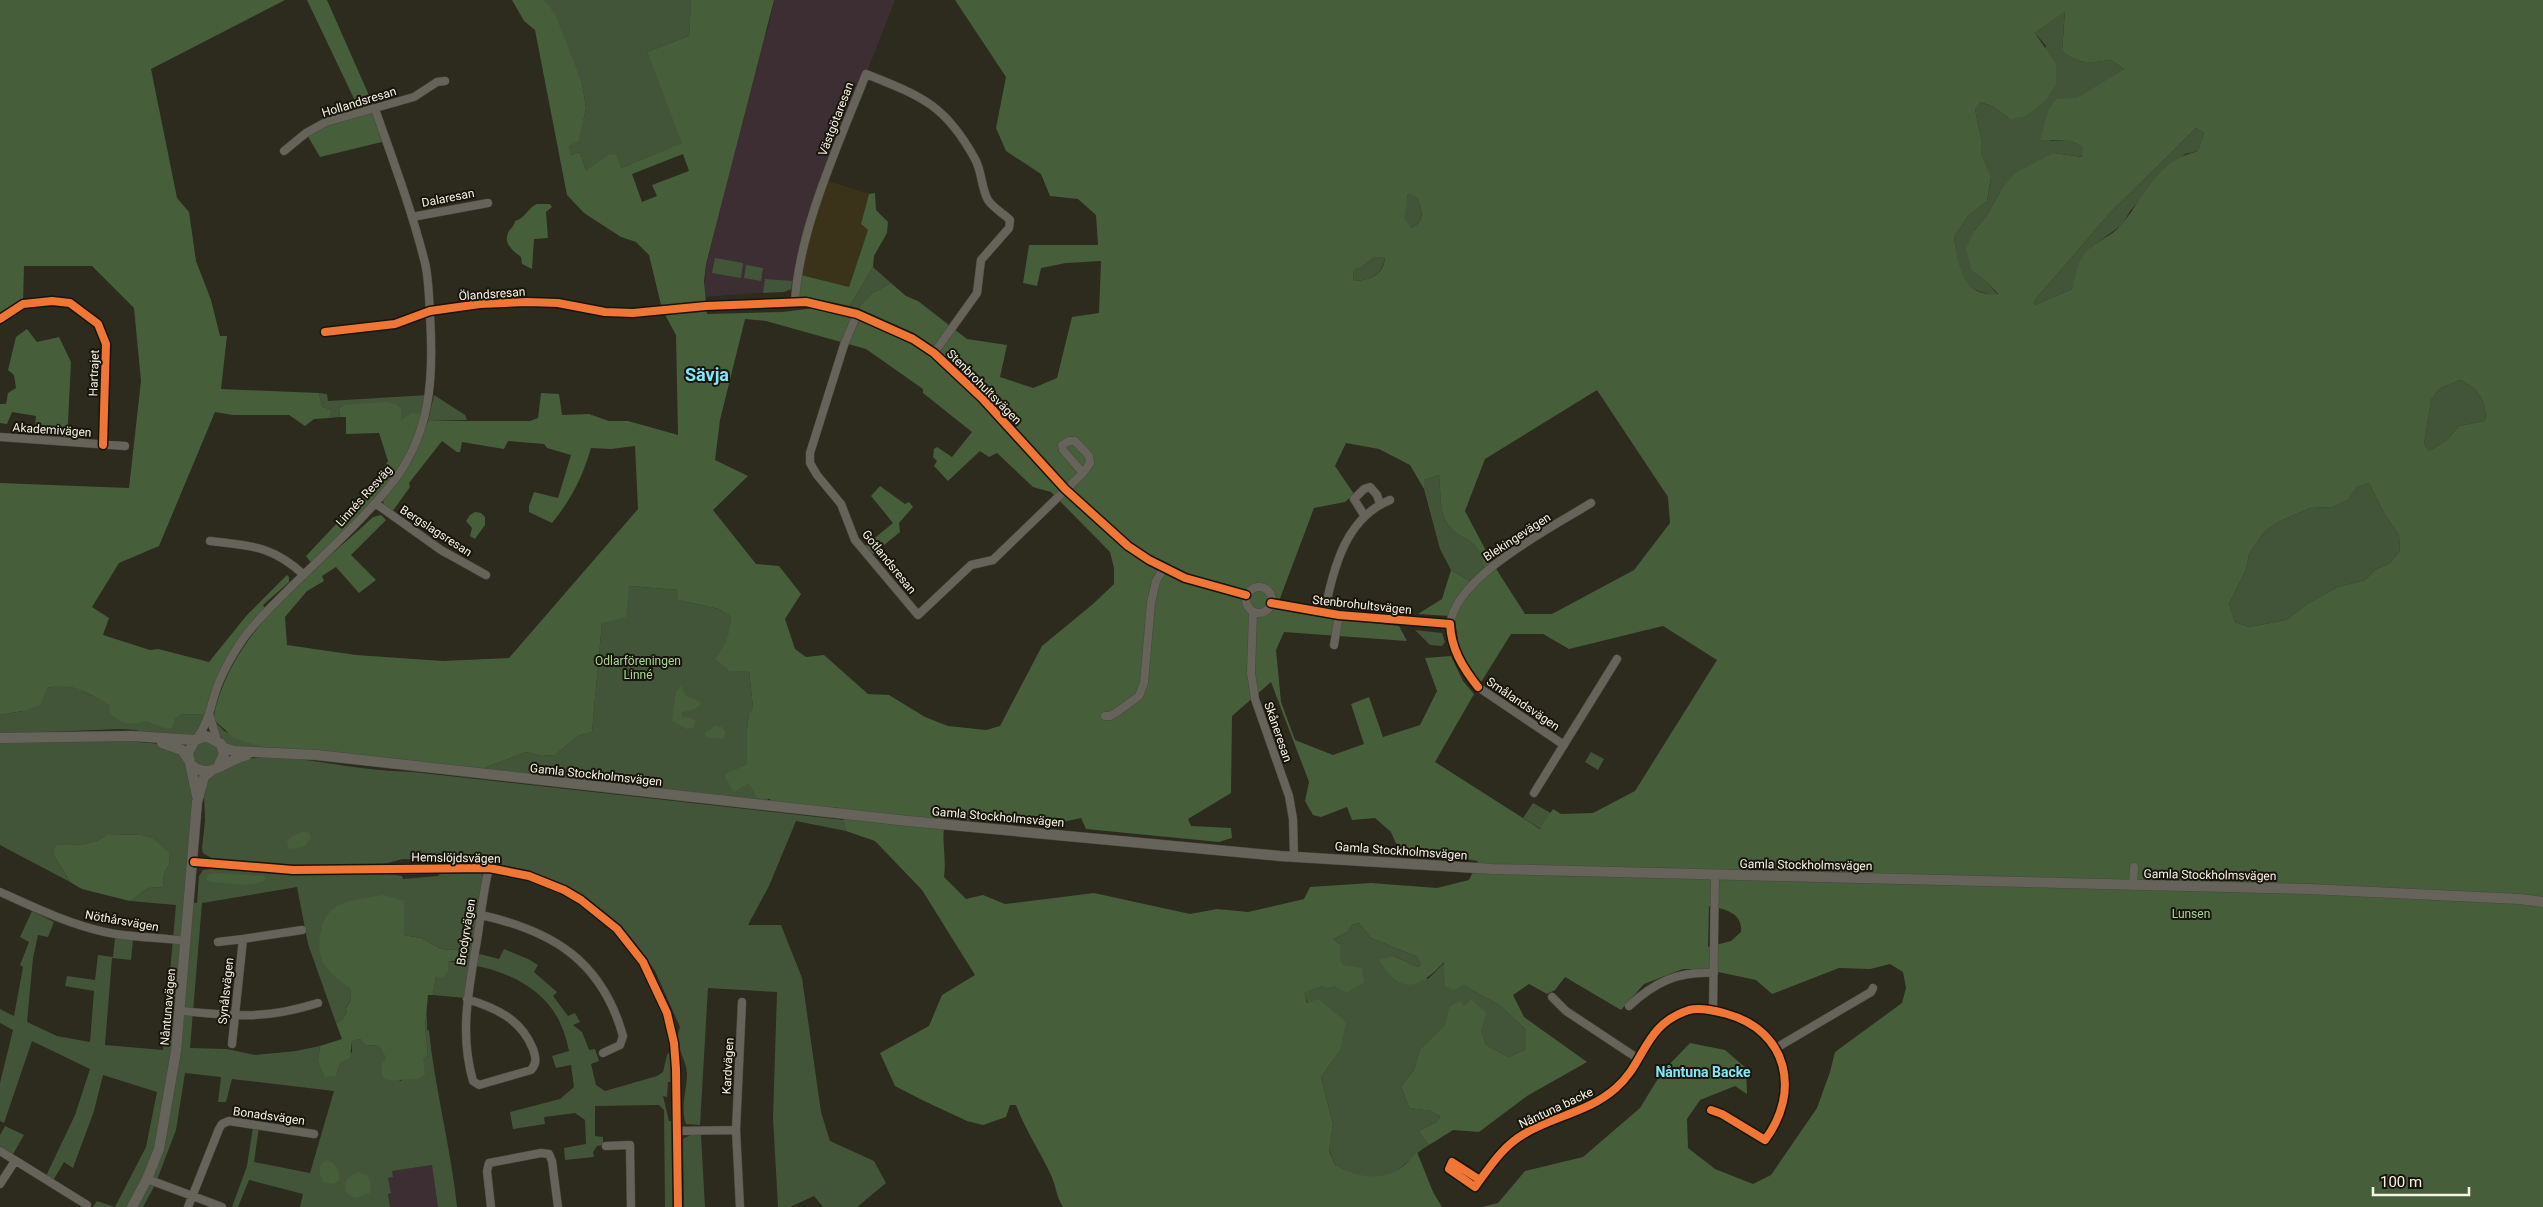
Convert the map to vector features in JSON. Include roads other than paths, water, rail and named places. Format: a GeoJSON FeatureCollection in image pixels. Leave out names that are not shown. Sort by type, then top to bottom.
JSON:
{"type":"FeatureCollection","features":[{"type":"Feature","properties":{"kind":"main road"},"geometry":{"type":"LineString","coordinates":[[0,738],[132,736],[196,739],[206,736],[220,744],[223,760],[214,770],[197,770],[182,750],[175,746],[132,736]]}},
{"type":"Feature","properties":{"kind":"main road"},"geometry":{"type":"LineString","coordinates":[[190,762],[189,748],[196,739]]}},
{"type":"Feature","properties":{"kind":"main road","name":"Gamla Stockholmsvägen"},"geometry":{"type":"LineString","coordinates":[[220,744],[234,751],[317,755],[908,821],[1294,857],[1493,869],[2318,890],[2520,899],[2543,902]]}},
{"type":"Feature","properties":{"kind":"main road","name":"Gamla Stockholmsvägen"},"geometry":{"type":"LineString","coordinates":[[214,770],[239,757],[263,751]]}},
{"type":"Feature","properties":{"kind":"main road","name":"Nåntunavägen"},"geometry":{"type":"LineString","coordinates":[[190,762],[198,802]]}},
{"type":"Feature","properties":{"kind":"main road","name":"Nåntunavägen"},"geometry":{"type":"LineString","coordinates":[[132,1207],[147,1179],[162,1136],[180,1011],[198,802],[204,777],[214,770]]}},
{"type":"Feature","properties":{"kind":"main road","name":"Hemslöjdsvägen"},"geometry":{"type":"LineString","coordinates":[[194,862],[293,870],[489,868],[529,876],[564,890],[581,900],[617,929],[643,962],[655,982],[671,1026],[676,1069],[678,1207]]}},
{"type":"Feature","properties":{"kind":"street","name":"Västgötaresan"},"geometry":{"type":"LineString","coordinates":[[796,303],[799,264],[825,180],[866,74],[919,95],[935,105],[948,118],[976,160],[988,200],[1010,220],[1009,228],[981,260],[978,293],[934,353]]}},
{"type":"Feature","properties":{"kind":"street","name":"Hollandsresan"},"geometry":{"type":"LineString","coordinates":[[284,151],[306,133],[326,122],[350,113],[375,109],[414,97],[438,82],[445,82]]}},
{"type":"Feature","properties":{"kind":"street","name":"Linnés Resväg"},"geometry":{"type":"LineString","coordinates":[[196,739],[210,714],[219,682],[243,639],[375,503],[403,469],[420,434],[427,410],[432,384],[430,312],[426,266],[412,217],[375,109]]}},
{"type":"Feature","properties":{"kind":"street","name":"Dalaresan"},"geometry":{"type":"LineString","coordinates":[[412,217],[488,202]]}},
{"type":"Feature","properties":{"kind":"street","name":"Hartrajet"},"geometry":{"type":"LineString","coordinates":[[0,319],[23,304],[52,301],[70,303],[98,324],[106,344],[103,445]]}},
{"type":"Feature","properties":{"kind":"street","name":"Stenbrohultsvägen"},"geometry":{"type":"LineString","coordinates":[[662,309],[806,302],[857,314],[913,339],[934,353],[982,398],[1065,489],[1128,546],[1164,568],[1185,578],[1246,595]]}},
{"type":"Feature","properties":{"kind":"street","name":"Ölandsresan"},"geometry":{"type":"LineString","coordinates":[[325,332],[395,324],[430,312],[480,304],[558,303],[614,312],[633,313],[662,309]]}},
{"type":"Feature","properties":{"kind":"street","name":"Gotlandsresan"},"geometry":{"type":"LineString","coordinates":[[857,314],[844,345],[810,453],[810,462],[817,475],[841,504],[855,540],[918,615],[971,565],[993,560],[1065,489]]}},
{"type":"Feature","properties":{"kind":"street","name":"Akademivägen"},"geometry":{"type":"LineString","coordinates":[[0,437],[126,446]]}},
{"type":"Feature","properties":{"kind":"street"},"geometry":{"type":"LineString","coordinates":[[1065,489],[1083,473]]}},
{"type":"Feature","properties":{"kind":"street"},"geometry":{"type":"LineString","coordinates":[[1364,515],[1354,499],[1364,489],[1370,487],[1377,494],[1380,504]]}},
{"type":"Feature","properties":{"kind":"street","name":"Stenbrohultsvägen"},"geometry":{"type":"LineString","coordinates":[[1324,613],[1333,575],[1348,538],[1364,515],[1380,504],[1390,500]]}},
{"type":"Feature","properties":{"kind":"street","name":"Bergslagsresan"},"geometry":{"type":"LineString","coordinates":[[375,503],[441,550],[486,575]]}},
{"type":"Feature","properties":{"kind":"street","name":"Blekingevägen"},"geometry":{"type":"LineString","coordinates":[[1450,624],[1454,612],[1473,583],[1493,564],[1591,503]]}},
{"type":"Feature","properties":{"kind":"street"},"geometry":{"type":"LineString","coordinates":[[210,541],[256,546],[272,551],[304,574]]}},
{"type":"Feature","properties":{"kind":"street"},"geometry":{"type":"LineString","coordinates":[[1105,716],[1110,716],[1132,704],[1139,696],[1144,683],[1151,602],[1156,580],[1164,568]]}},
{"type":"Feature","properties":{"kind":"street"},"geometry":{"type":"LineString","coordinates":[[1262,586],[1272,596],[1271,603],[1264,612],[1253,612],[1246,604],[1246,595],[1253,587],[1262,586]]}},
{"type":"Feature","properties":{"kind":"street","name":"Stenbrohultsvägen"},"geometry":{"type":"LineString","coordinates":[[1271,603],[1339,615],[1450,624]]}},
{"type":"Feature","properties":{"kind":"street","name":"Skåneresan"},"geometry":{"type":"LineString","coordinates":[[1253,612],[1251,673],[1255,699],[1289,796],[1293,819],[1294,857]]}},
{"type":"Feature","properties":{"kind":"street","name":"Stenbrohultsvägen"},"geometry":{"type":"LineString","coordinates":[[1334,645],[1339,615]]}},
{"type":"Feature","properties":{"kind":"street","name":"Smålandsvägen"},"geometry":{"type":"LineString","coordinates":[[1450,624],[1454,647],[1468,676],[1478,687],[1564,745]]}},
{"type":"Feature","properties":{"kind":"street","name":"Smålandsvägen"},"geometry":{"type":"LineString","coordinates":[[1534,793],[1617,659]]}},
{"type":"Feature","properties":{"kind":"street"},"geometry":{"type":"LineString","coordinates":[[210,714],[220,744]]}},
{"type":"Feature","properties":{"kind":"street"},"geometry":{"type":"LineString","coordinates":[[2133,886],[2134,867]]}},
{"type":"Feature","properties":{"kind":"street","name":"Brodyrvägen"},"geometry":{"type":"LineString","coordinates":[[467,999],[507,1015],[524,1031],[536,1057],[535,1064],[530,1070],[483,1085],[473,1081],[466,1052],[465,1015],[467,999],[489,868]]}},
{"type":"Feature","properties":{"kind":"street"},"geometry":{"type":"LineString","coordinates":[[1713,1010],[1715,875]]}},
{"type":"Feature","properties":{"kind":"street","name":"Nöthårsvägen"},"geometry":{"type":"LineString","coordinates":[[0,892],[75,924],[123,935],[186,941]]}},
{"type":"Feature","properties":{"kind":"street"},"geometry":{"type":"LineString","coordinates":[[481,915],[520,924],[539,931],[570,951],[594,976],[611,1004],[624,1036],[620,1046],[603,1053]]}},
{"type":"Feature","properties":{"kind":"street","name":"Synålsvägen"},"geometry":{"type":"LineString","coordinates":[[218,942],[243,940],[302,930]]}},
{"type":"Feature","properties":{"kind":"street","name":"Synålsvägen"},"geometry":{"type":"LineString","coordinates":[[232,1044],[243,940]]}},
{"type":"Feature","properties":{"kind":"street"},"geometry":{"type":"LineString","coordinates":[[1629,1006],[1646,990],[1670,978],[1692,972],[1714,973]]}},
{"type":"Feature","properties":{"kind":"street"},"geometry":{"type":"LineString","coordinates":[[1776,1048],[1871,992],[1873,988]]}},
{"type":"Feature","properties":{"kind":"street"},"geometry":{"type":"LineString","coordinates":[[1552,997],[1561,1007],[1636,1058]]}},
{"type":"Feature","properties":{"kind":"street","name":"Kardvägen"},"geometry":{"type":"LineString","coordinates":[[740,1207],[736,1130],[742,1002]]}},
{"type":"Feature","properties":{"kind":"street"},"geometry":{"type":"LineString","coordinates":[[180,1011],[235,1016],[278,1014],[318,1003]]}},
{"type":"Feature","properties":{"kind":"street","name":"Nåntuna backe"},"geometry":{"type":"LineString","coordinates":[[1480,1180],[1498,1155],[1519,1137],[1550,1122],[1583,1110],[1606,1096],[1624,1079],[1636,1058],[1665,1021],[1691,1010],[1713,1010],[1752,1024],[1776,1048],[1785,1074],[1786,1092],[1778,1123],[1765,1140],[1722,1114],[1711,1110]]}},
{"type":"Feature","properties":{"kind":"street","name":"Bonadsvägen"},"geometry":{"type":"LineString","coordinates":[[188,1207],[220,1126],[223,1123],[229,1121],[314,1134]]}},
{"type":"Feature","properties":{"kind":"street"},"geometry":{"type":"LineString","coordinates":[[677,1131],[736,1130]]}},
{"type":"Feature","properties":{"kind":"street"},"geometry":{"type":"LineString","coordinates":[[606,1146],[630,1145],[631,1207]]}},
{"type":"Feature","properties":{"kind":"street"},"geometry":{"type":"LineString","coordinates":[[0,1151],[87,1205]]}},
{"type":"Feature","properties":{"kind":"street"},"geometry":{"type":"LineString","coordinates":[[491,1207],[487,1171],[489,1162],[541,1153],[549,1154],[552,1161],[558,1207]]}},
{"type":"Feature","properties":{"kind":"street"},"geometry":{"type":"LineString","coordinates":[[0,1184],[15,1161]]}},
{"type":"Feature","properties":{"kind":"street"},"geometry":{"type":"LineString","coordinates":[[147,1179],[222,1207]]}},
{"type":"Feature","properties":{"kind":"district","name":"Sävja"},"geometry":{"type":"Point","coordinates":[707,374]}},
{"type":"Feature","properties":{"kind":"district","name":"Nåntuna Backe"},"geometry":{"type":"Point","coordinates":[1703,1072]}},
{"type":"Feature","properties":{"kind":"park label","name":"Odlarföreningen Linné"},"geometry":{"type":"Point","coordinates":[638,668]}},
{"type":"Feature","properties":{"kind":"park label","name":"Lunsen"},"geometry":{"type":"Point","coordinates":[2191,914]}}]}
